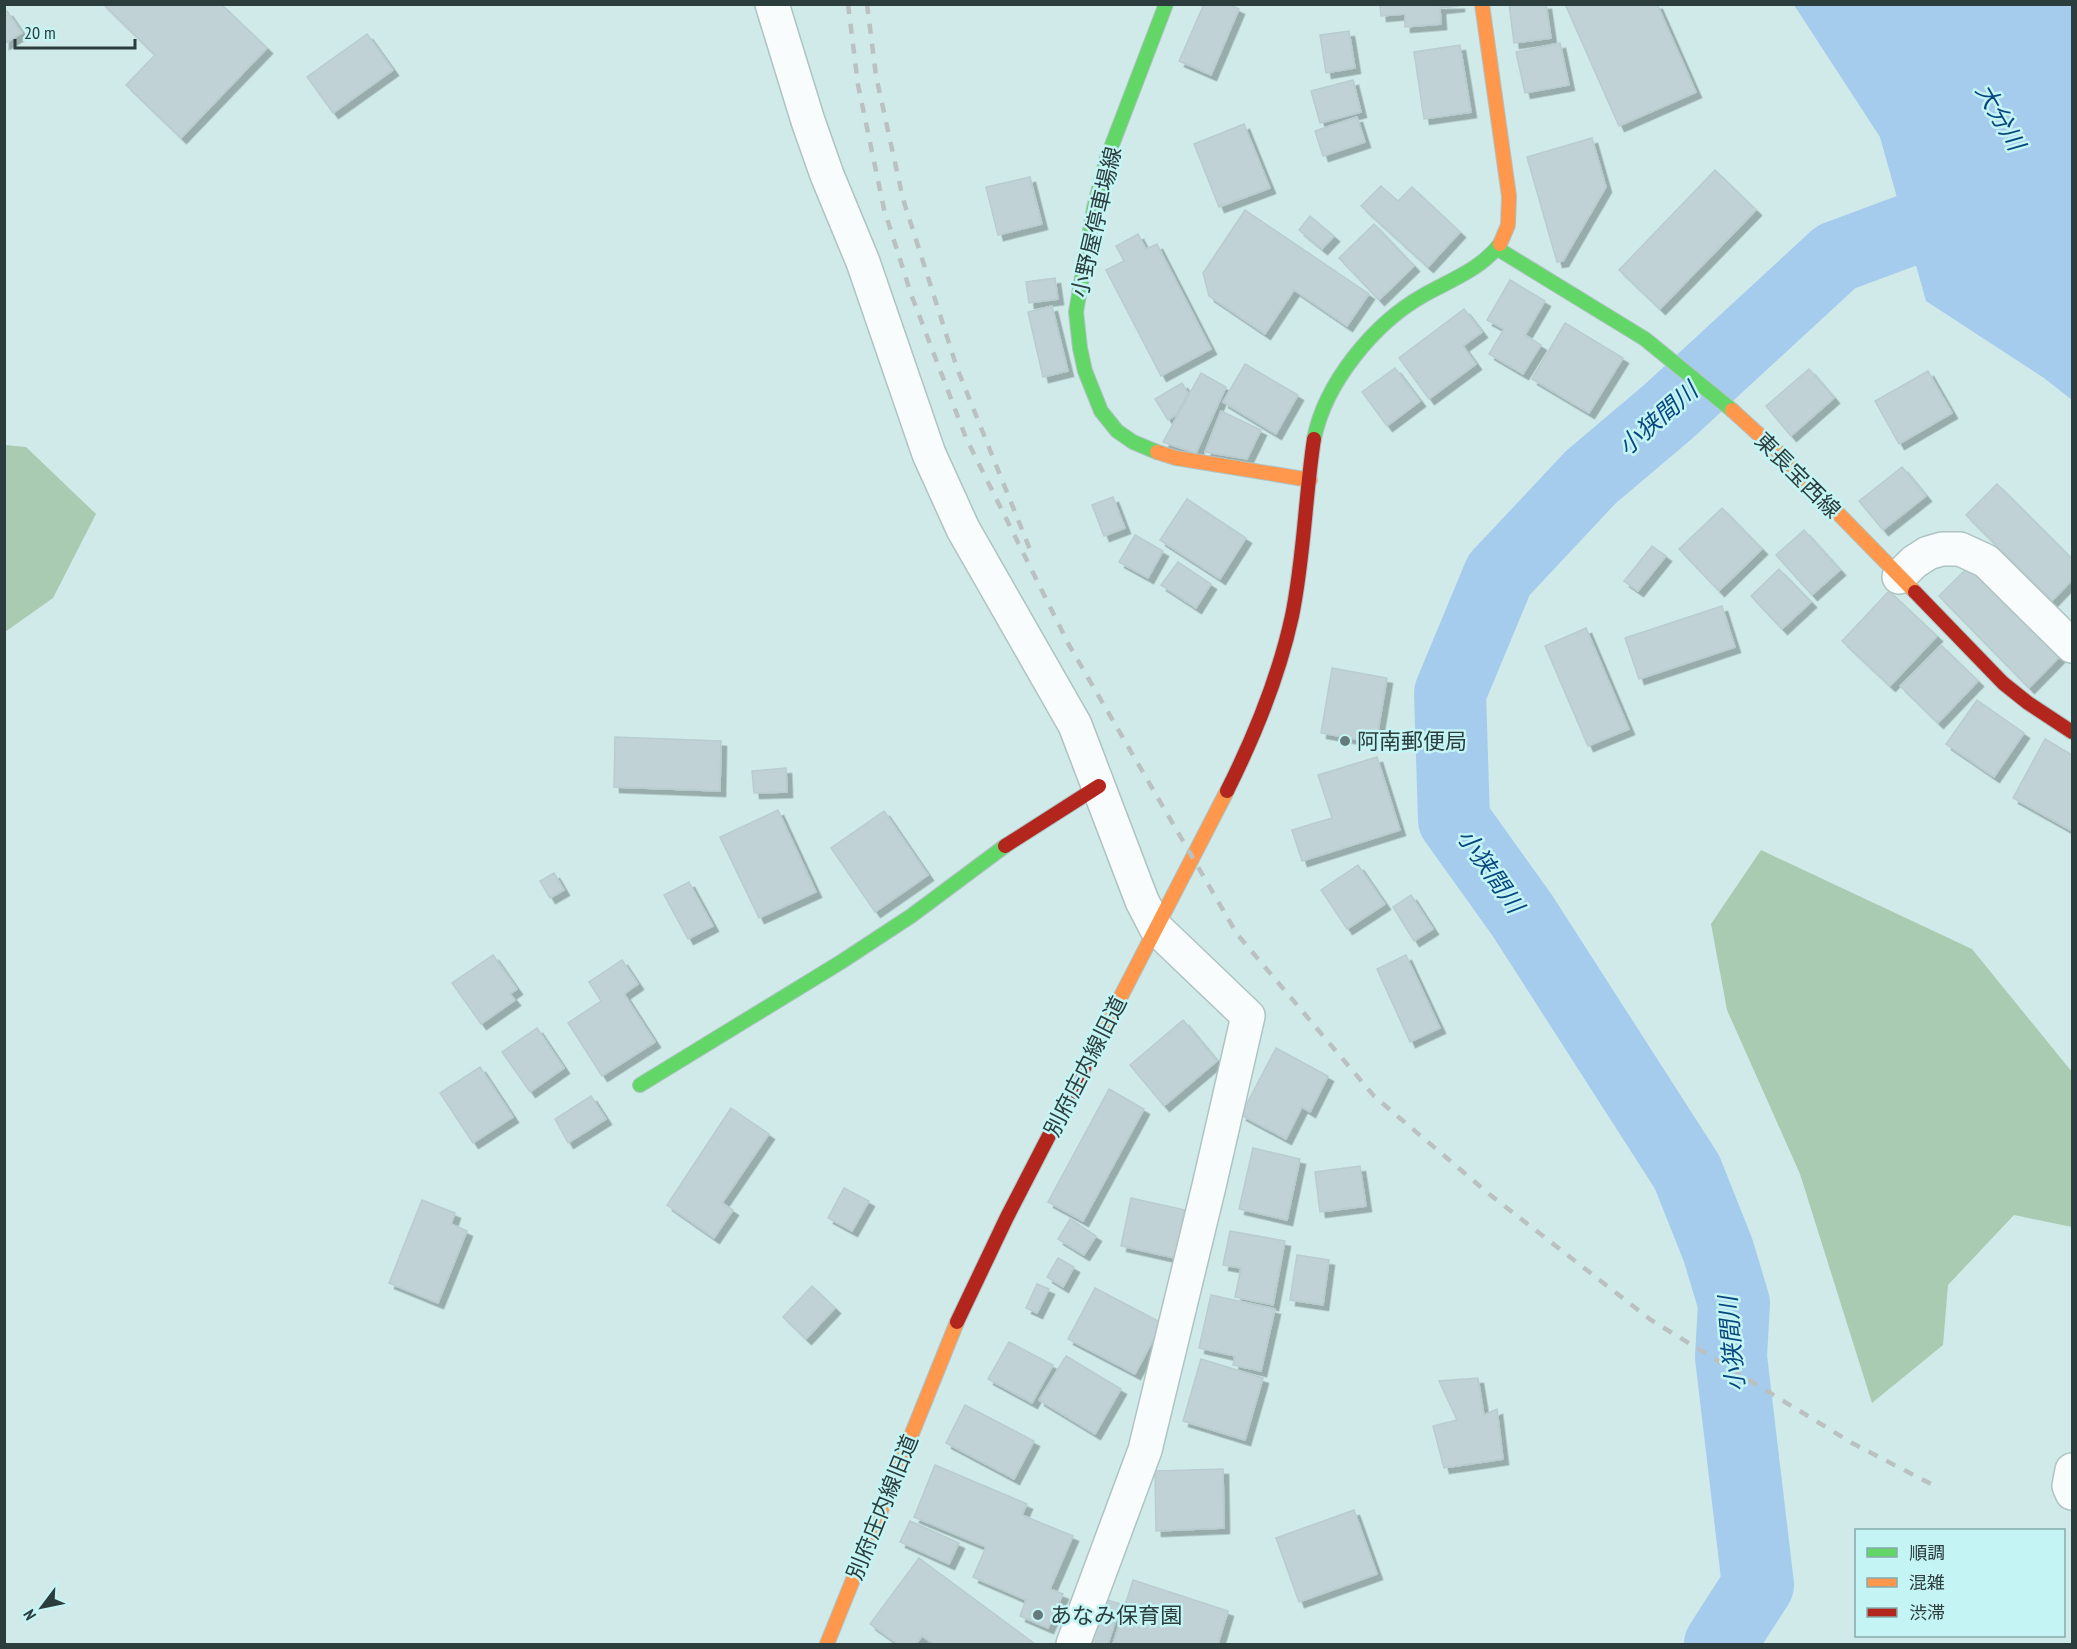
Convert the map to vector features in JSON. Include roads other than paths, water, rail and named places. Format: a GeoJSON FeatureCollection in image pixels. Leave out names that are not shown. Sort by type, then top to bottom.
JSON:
{"type":"FeatureCollection","features":[{"type":"Feature","properties":{"kind":"main road","name":"小野屋停車場線"},"geometry":{"type":"LineString","coordinates":[[1166,4],[1107,158],[1094,208],[1076,312],[1084,371],[1101,411],[1117,431],[1133,442],[1176,458],[1310,480]]}},
{"type":"Feature","properties":{"kind":"main road"},"geometry":{"type":"LineString","coordinates":[[1310,480],[1316,429],[1322,413],[1341,377],[1374,335],[1413,302],[1482,262],[1498,249],[1506,234],[1508,199],[1482,4]]}},
{"type":"Feature","properties":{"kind":"main road","name":"東長宝西線"},"geometry":{"type":"LineString","coordinates":[[1498,249],[1646,339],[1747,423],[2003,683],[2028,703],[2073,732]]}},
{"type":"Feature","properties":{"kind":"main road","name":"別府庄内線旧道"},"geometry":{"type":"LineString","coordinates":[[827,1644],[951,1335],[1007,1217],[1242,761],[1278,668],[1291,623],[1310,480]]}},
{"type":"Feature","properties":{"kind":"main road"},"geometry":{"type":"LineString","coordinates":[[640,1085],[841,962],[911,916],[1013,840],[1100,786]]}},
{"type":"Feature","properties":{"kind":"street"},"geometry":{"type":"LineString","coordinates":[[772,4],[816,143],[866,272],[929,454],[963,529],[1075,725],[1142,901],[1156,928],[1248,1016],[1144,1450],[1072,1644]]}},
{"type":"Feature","properties":{"kind":"street"},"geometry":{"type":"LineString","coordinates":[[1899,577],[1914,562],[1928,553],[1942,549],[1960,549],[1986,561],[2073,646]]}},
{"type":"Feature","properties":{"kind":"street"},"geometry":{"type":"LineString","coordinates":[[2073,1470],[2069,1486],[2073,1493]]}},
{"type":"Feature","properties":{"kind":"water","name":"大分川"},"geometry":{"type":"Polygon","coordinates":[[[1794,5],[2072,5],[2072,400],[2044,378],[1926,301],[1880,137],[1794,5]]]}},
{"type":"Feature","properties":{"kind":"waterway","name":"小狭間川"},"geometry":{"type":"LineString","coordinates":[[1720,1644],[1758,1585],[1731,1357],[1734,1303],[1718,1250],[1687,1172],[1522,915],[1454,820],[1450,693],[1499,575],[1591,477],[1669,411],[1836,257],[1984,202],[1999,191]]}},
{"type":"Feature","properties":{"kind":"railway"},"geometry":{"type":"LineString","coordinates":[[848,4],[858,85],[884,209],[911,294],[966,438],[1069,645],[1237,934],[1374,1096],[1489,1194],[1651,1320],[1852,1443],[1933,1485]]}},
{"type":"Feature","properties":{"kind":"railway"},"geometry":{"type":"LineString","coordinates":[[867,4],[876,76],[903,199],[957,368],[1033,557]]}},
{"type":"Feature","properties":{"kind":"place","name":"阿南郵便局"},"geometry":{"type":"Point","coordinates":[1345,741]}},
{"type":"Feature","properties":{"kind":"place","name":"あなみ保育園"},"geometry":{"type":"Point","coordinates":[1038,1615]}}]}
